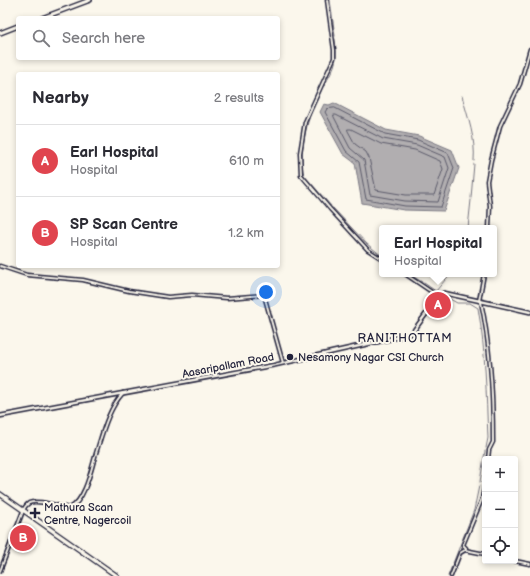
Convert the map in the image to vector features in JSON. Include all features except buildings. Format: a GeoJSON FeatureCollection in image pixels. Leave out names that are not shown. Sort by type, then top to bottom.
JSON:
{"type":"FeatureCollection","features":[{"type":"Feature","properties":{"kind":"highway"},"geometry":{"type":"LineString","coordinates":[[0,494],[117,576]]}},
{"type":"Feature","properties":{"kind":"main road"},"geometry":{"type":"LineString","coordinates":[[47,16],[90,0]]}},
{"type":"Feature","properties":{"kind":"main road"},"geometry":{"type":"LineString","coordinates":[[0,33],[16,27]]}},
{"type":"Feature","properties":{"kind":"main road"},"geometry":{"type":"LineString","coordinates":[[442,295],[530,312]]}},
{"type":"Feature","properties":{"kind":"main road","name":"Aasaripallam Road"},"geometry":{"type":"LineString","coordinates":[[0,416],[283,363],[408,335],[412,333],[442,295]]}},
{"type":"Feature","properties":{"kind":"street"},"geometry":{"type":"LineString","coordinates":[[327,0],[334,58],[305,122],[300,153],[300,172],[308,185],[368,250],[379,257]]}},
{"type":"Feature","properties":{"kind":"street"},"geometry":{"type":"LineString","coordinates":[[489,225],[490,206],[487,181],[491,160],[500,126],[520,84],[530,50]]}},
{"type":"Feature","properties":{"kind":"street"},"geometry":{"type":"LineString","coordinates":[[0,266],[27,275],[83,280],[130,291],[168,297],[192,295],[227,298],[264,295],[283,363]]}},
{"type":"Feature","properties":{"kind":"street"},"geometry":{"type":"LineString","coordinates":[[409,277],[442,295]]}},
{"type":"Feature","properties":{"kind":"street"},"geometry":{"type":"LineString","coordinates":[[484,277],[480,302],[486,327],[490,370],[493,382],[493,442],[489,450],[488,456]]}},
{"type":"Feature","properties":{"kind":"street"},"geometry":{"type":"LineString","coordinates":[[0,571],[23,510],[27,504],[30,502],[44,503],[70,508],[77,503],[87,482],[108,419],[115,404],[123,393]]}},
{"type":"Feature","properties":{"kind":"street"},"geometry":{"type":"LineString","coordinates":[[465,550],[466,548],[463,545],[482,499],[483,492]]}},
{"type":"Feature","properties":{"kind":"street"},"geometry":{"type":"LineString","coordinates":[[451,576],[460,553],[465,550],[482,553]]}},
{"type":"Feature","properties":{"kind":"street"},"geometry":{"type":"LineString","coordinates":[[518,562],[530,564]]}},
{"type":"Feature","properties":{"kind":"water"},"geometry":{"type":"Polygon","coordinates":[[[334,103],[386,130],[419,136],[452,150],[459,168],[444,211],[404,210],[362,203],[355,163],[343,154],[320,112],[324,104],[329,105],[334,103]]]}},
{"type":"Feature","properties":{"kind":"waterway"},"geometry":{"type":"LineString","coordinates":[[330,0],[335,36]]}},
{"type":"Feature","properties":{"kind":"waterway"},"geometry":{"type":"LineString","coordinates":[[324,86],[335,64],[335,39]]}},
{"type":"Feature","properties":{"kind":"waterway"},"geometry":{"type":"LineString","coordinates":[[317,99],[321,91]]}},
{"type":"Feature","properties":{"kind":"waterway"},"geometry":{"type":"LineString","coordinates":[[462,96],[473,137],[474,161]]}},
{"type":"Feature","properties":{"kind":"waterway"},"geometry":{"type":"LineString","coordinates":[[316,101],[309,117],[304,137],[302,167],[304,175],[331,206]]}},
{"type":"Feature","properties":{"kind":"waterway"},"geometry":{"type":"LineString","coordinates":[[471,198],[474,164]]}},
{"type":"Feature","properties":{"kind":"waterway"},"geometry":{"type":"LineString","coordinates":[[468,225],[471,200]]}},
{"type":"Feature","properties":{"kind":"waterway"},"geometry":{"type":"LineString","coordinates":[[333,208],[367,244],[379,254]]}},
{"type":"Feature","properties":{"kind":"waterway"},"geometry":{"type":"LineString","coordinates":[[414,277],[422,282]]}},
{"type":"Feature","properties":{"kind":"waterway"},"geometry":{"type":"LineString","coordinates":[[436,291],[448,277]]}},
{"type":"Feature","properties":{"kind":"waterway"},"geometry":{"type":"LineString","coordinates":[[424,283],[440,294]]}},
{"type":"Feature","properties":{"kind":"waterway"},"geometry":{"type":"LineString","coordinates":[[443,295],[457,303],[470,303],[478,308],[483,340],[485,373],[488,438],[486,448]]}},
{"type":"Feature","properties":{"kind":"waterway"},"geometry":{"type":"LineString","coordinates":[[480,482],[485,451]]}},
{"type":"Feature","properties":{"kind":"waterway"},"geometry":{"type":"LineString","coordinates":[[448,576],[474,510],[479,486]]}},
{"type":"Feature","properties":{"kind":"waterway"},"geometry":{"type":"LineString","coordinates":[[467,549],[474,551]]}},
{"type":"Feature","properties":{"kind":"waterway"},"geometry":{"type":"LineString","coordinates":[[518,561],[530,563]]}},
{"type":"Feature","properties":{"kind":"place","name":"Earl Hospital"},"geometry":{"type":"Point","coordinates":[438,305]}},
{"type":"Feature","properties":{"kind":"place","name":"Nesamony Nagar CSI Church"},"geometry":{"type":"Point","coordinates":[290,357]}},
{"type":"Feature","properties":{"kind":"place","name":"Mathura Scan Centre, Nagercoil"},"geometry":{"type":"Point","coordinates":[35,513]}},
{"type":"Feature","properties":{"kind":"place","name":"SP Scan Centre"},"geometry":{"type":"Point","coordinates":[23,538]}},
{"type":"Feature","properties":{"kind":"district","name":"RANITHOTTAM"},"geometry":{"type":"Point","coordinates":[405,338]}}]}
